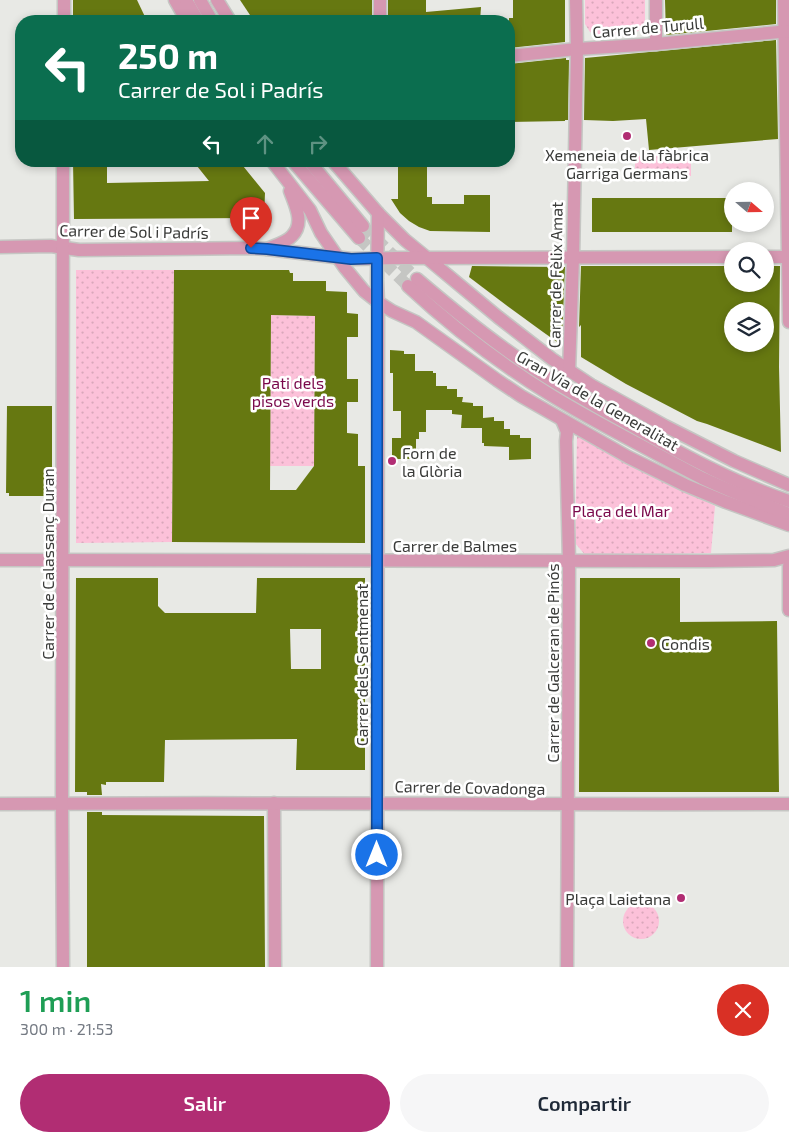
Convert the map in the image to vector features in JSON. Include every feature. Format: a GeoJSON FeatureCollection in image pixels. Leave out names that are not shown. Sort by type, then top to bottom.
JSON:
{"type":"FeatureCollection","features":[{"type":"Feature","properties":{"kind":"street"},"geometry":{"type":"LineString","coordinates":[[64,0],[64,15]]}},
{"type":"Feature","properties":{"kind":"street"},"geometry":{"type":"LineString","coordinates":[[176,0],[184,15]]}},
{"type":"Feature","properties":{"kind":"street"},"geometry":{"type":"LineString","coordinates":[[186,0],[195,15]]}},
{"type":"Feature","properties":{"kind":"street"},"geometry":{"type":"LineString","coordinates":[[200,0],[209,15]]}},
{"type":"Feature","properties":{"kind":"street"},"geometry":{"type":"LineString","coordinates":[[217,0],[226,15]]}},
{"type":"Feature","properties":{"kind":"street"},"geometry":{"type":"LineString","coordinates":[[380,0],[380,15]]}},
{"type":"Feature","properties":{"kind":"street","name":"Carrer de Fèlix Amat"},"geometry":{"type":"LineString","coordinates":[[569,371],[577,49],[576,0]]}},
{"type":"Feature","properties":{"kind":"street"},"geometry":{"type":"LineString","coordinates":[[656,0],[656,44]]}},
{"type":"Feature","properties":{"kind":"street"},"geometry":{"type":"LineString","coordinates":[[784,0],[786,32],[789,322]]}},
{"type":"Feature","properties":{"kind":"street","name":"Carrer de Turull"},"geometry":{"type":"LineString","coordinates":[[515,55],[786,32]]}},
{"type":"Feature","properties":{"kind":"street","name":"Carrer de Calassanç Duran"},"geometry":{"type":"LineString","coordinates":[[63,167],[63,967]]}},
{"type":"Feature","properties":{"kind":"street"},"geometry":{"type":"LineString","coordinates":[[276,167],[310,210],[321,233],[338,258],[364,291],[378,302],[416,322],[498,380],[562,420],[628,456],[685,485],[789,525]]}},
{"type":"Feature","properties":{"kind":"street"},"geometry":{"type":"LineString","coordinates":[[299,167],[361,232],[313,167]]}},
{"type":"Feature","properties":{"kind":"street"},"geometry":{"type":"LineString","coordinates":[[338,167],[378,213],[405,240],[498,318],[569,371],[591,385],[734,462],[789,485]]}},
{"type":"Feature","properties":{"kind":"street","name":"Carrer de Sol i Padrís"},"geometry":{"type":"LineString","coordinates":[[267,249],[292,236],[299,220],[282,175]]}},
{"type":"Feature","properties":{"kind":"street","name":"Carrer dels Sentmenat"},"geometry":{"type":"LineString","coordinates":[[377,967],[378,302],[372,258],[378,213]]}},
{"type":"Feature","properties":{"kind":"street","name":"Carrer de Sol i Padrís"},"geometry":{"type":"LineString","coordinates":[[0,247],[50,246],[79,250],[267,249],[351,259],[724,257]]}},
{"type":"Feature","properties":{"kind":"street"},"geometry":{"type":"LineString","coordinates":[[774,257],[789,257]]}},
{"type":"Feature","properties":{"kind":"street","name":"Gran Via de la Generalitat"},"geometry":{"type":"LineString","coordinates":[[789,501],[757,489],[690,458],[567,389],[492,340],[442,300],[412,283],[426,303],[486,351],[549,394],[702,478],[789,514]]}},
{"type":"Feature","properties":{"kind":"street","name":"Carrer de Galceran de Pinós"},"geometry":{"type":"LineString","coordinates":[[562,420],[567,432],[569,561],[567,967]]}},
{"type":"Feature","properties":{"kind":"street","name":"Carrer de Balmes"},"geometry":{"type":"LineString","coordinates":[[0,560],[774,560],[789,556]]}},
{"type":"Feature","properties":{"kind":"street"},"geometry":{"type":"LineString","coordinates":[[789,566],[789,610]]}},
{"type":"Feature","properties":{"kind":"street"},"geometry":{"type":"LineString","coordinates":[[274,803],[275,967]]}},
{"type":"Feature","properties":{"kind":"street","name":"Carrer de Covadonga"},"geometry":{"type":"LineString","coordinates":[[0,804],[789,804]]}},
{"type":"Feature","properties":{"kind":"green space"},"geometry":{"type":"Polygon","coordinates":[[[585,0],[645,0],[645,20],[642,27],[632,34],[599,36],[590,32],[585,24],[585,0]]]}},
{"type":"Feature","properties":{"kind":"green space"},"geometry":{"type":"Polygon","coordinates":[[[691,155],[691,176],[635,177],[635,156],[691,155]]]}},
{"type":"Feature","properties":{"kind":"green space"},"geometry":{"type":"Polygon","coordinates":[[[76,270],[174,270],[172,542],[76,543],[76,270]]]}},
{"type":"Feature","properties":{"kind":"green space","name":"Pati dels pisos verds"},"geometry":{"type":"Polygon","coordinates":[[[271,315],[315,316],[314,466],[270,466],[271,315]]]}},
{"type":"Feature","properties":{"kind":"green space","name":"Plaça del Mar"},"geometry":{"type":"Polygon","coordinates":[[[577,436],[715,506],[711,553],[586,556],[575,543],[577,436]]]}},
{"type":"Feature","properties":{"kind":"green space"},"geometry":{"type":"Polygon","coordinates":[[[641,903],[648,904],[654,908],[658,914],[658,928],[654,934],[648,938],[641,939],[634,938],[628,934],[624,928],[623,921],[624,914],[628,908],[634,904],[641,903]]]}},
{"type":"Feature","properties":{"kind":"building"},"geometry":{"type":"Polygon","coordinates":[[[73,0],[137,0],[144,15],[73,15],[73,0]]]}},
{"type":"Feature","properties":{"kind":"building"},"geometry":{"type":"Polygon","coordinates":[[[240,0],[372,0],[372,15],[250,15],[240,0]]]}},
{"type":"Feature","properties":{"kind":"building"},"geometry":{"type":"Polygon","coordinates":[[[388,0],[426,0],[426,15],[388,15],[388,0]]]}},
{"type":"Feature","properties":{"kind":"building"},"geometry":{"type":"Polygon","coordinates":[[[513,0],[565,0],[565,42],[515,47],[515,15],[513,15],[513,0]]]}},
{"type":"Feature","properties":{"kind":"building"},"geometry":{"type":"Polygon","coordinates":[[[665,0],[776,0],[776,24],[666,35],[665,0]]]}},
{"type":"Feature","properties":{"kind":"building"},"geometry":{"type":"Polygon","coordinates":[[[481,7],[480,15],[426,15],[426,12],[481,7]]]}},
{"type":"Feature","properties":{"kind":"building"},"geometry":{"type":"Polygon","coordinates":[[[776,40],[778,139],[649,150],[646,119],[584,120],[585,58],[776,40]]]}},
{"type":"Feature","properties":{"kind":"building"},"geometry":{"type":"Polygon","coordinates":[[[566,58],[566,60],[569,60],[568,120],[515,122],[515,63],[566,58]]]}},
{"type":"Feature","properties":{"kind":"building"},"geometry":{"type":"Polygon","coordinates":[[[73,167],[107,167],[107,183],[209,181],[198,167],[244,167],[265,193],[264,218],[74,219],[73,167]]]}},
{"type":"Feature","properties":{"kind":"building"},"geometry":{"type":"Polygon","coordinates":[[[398,167],[427,167],[427,197],[432,197],[432,204],[464,204],[464,195],[490,195],[490,232],[430,231],[409,221],[400,213],[391,199],[398,199],[398,167]]]}},
{"type":"Feature","properties":{"kind":"building"},"geometry":{"type":"Polygon","coordinates":[[[592,198],[724,198],[724,232],[592,232],[592,198]]]}},
{"type":"Feature","properties":{"kind":"building"},"geometry":{"type":"Polygon","coordinates":[[[472,266],[565,267],[562,342],[560,344],[469,277],[472,266]]]}},
{"type":"Feature","properties":{"kind":"building"},"geometry":{"type":"Polygon","coordinates":[[[581,266],[724,266],[724,292],[774,292],[774,266],[780,266],[779,367],[781,452],[697,421],[626,384],[581,357],[581,325],[579,327],[581,266]]]}},
{"type":"Feature","properties":{"kind":"building"},"geometry":{"type":"Polygon","coordinates":[[[174,270],[289,270],[290,273],[293,273],[293,281],[326,281],[326,291],[347,292],[347,313],[358,314],[358,337],[347,337],[347,379],[358,379],[358,402],[347,402],[347,433],[358,434],[358,466],[365,466],[365,543],[172,542],[174,270]],[[271,315],[270,490],[296,490],[314,466],[315,316],[271,315]]]}},
{"type":"Feature","properties":{"kind":"building"},"geometry":{"type":"Polygon","coordinates":[[[390,350],[404,351],[404,354],[415,354],[415,371],[433,371],[433,373],[436,373],[436,386],[447,386],[447,389],[457,389],[457,397],[463,397],[462,402],[473,403],[473,406],[483,406],[483,418],[494,417],[494,421],[504,421],[504,429],[510,429],[510,435],[520,435],[520,438],[531,438],[531,459],[509,460],[509,447],[484,446],[484,443],[482,443],[482,428],[461,428],[462,415],[452,414],[452,410],[426,410],[426,432],[419,432],[419,439],[416,439],[416,459],[392,459],[392,438],[401,438],[401,411],[393,411],[393,373],[390,373],[390,350]]]}},
{"type":"Feature","properties":{"kind":"building"},"geometry":{"type":"Polygon","coordinates":[[[7,406],[52,406],[52,496],[9,496],[9,493],[6,493],[7,406]]]}},
{"type":"Feature","properties":{"kind":"building"},"geometry":{"type":"Polygon","coordinates":[[[76,578],[158,578],[158,606],[165,613],[256,613],[257,578],[365,578],[365,770],[296,770],[297,739],[165,740],[164,782],[106,782],[106,785],[101,784],[102,795],[87,795],[87,792],[75,792],[76,578]],[[290,629],[291,669],[321,669],[321,629],[290,629]]]}},
{"type":"Feature","properties":{"kind":"building"},"geometry":{"type":"Polygon","coordinates":[[[580,578],[680,578],[680,622],[777,621],[779,792],[579,792],[580,578]]]}},
{"type":"Feature","properties":{"kind":"building"},"geometry":{"type":"Polygon","coordinates":[[[87,812],[102,812],[102,815],[264,816],[265,967],[87,967],[87,812]]]}},
{"type":"Feature","properties":{"kind":"tunnel"},"geometry":{"type":"LineString","coordinates":[[363,226],[417,279]]}},
{"type":"Feature","properties":{"kind":"tunnel"},"geometry":{"type":"LineString","coordinates":[[359,238],[408,286]]}},
{"type":"Feature","properties":{"kind":"place","name":"Xemeneia de la fàbrica Garriga Germans"},"geometry":{"type":"Point","coordinates":[627,136]}},
{"type":"Feature","properties":{"kind":"place","name":"Forn de la Glòria"},"geometry":{"type":"Point","coordinates":[392,461]}},
{"type":"Feature","properties":{"kind":"place","name":"Condis"},"geometry":{"type":"Point","coordinates":[651,643]}},
{"type":"Feature","properties":{"kind":"place","name":"Plaça Laietana"},"geometry":{"type":"Point","coordinates":[681,898]}},
{"type":"Feature","properties":{"kind":"route"},"geometry":{"type":"LineString","coordinates":[[251,248],[314,254],[333,258],[377,258],[377,855]]}}]}
